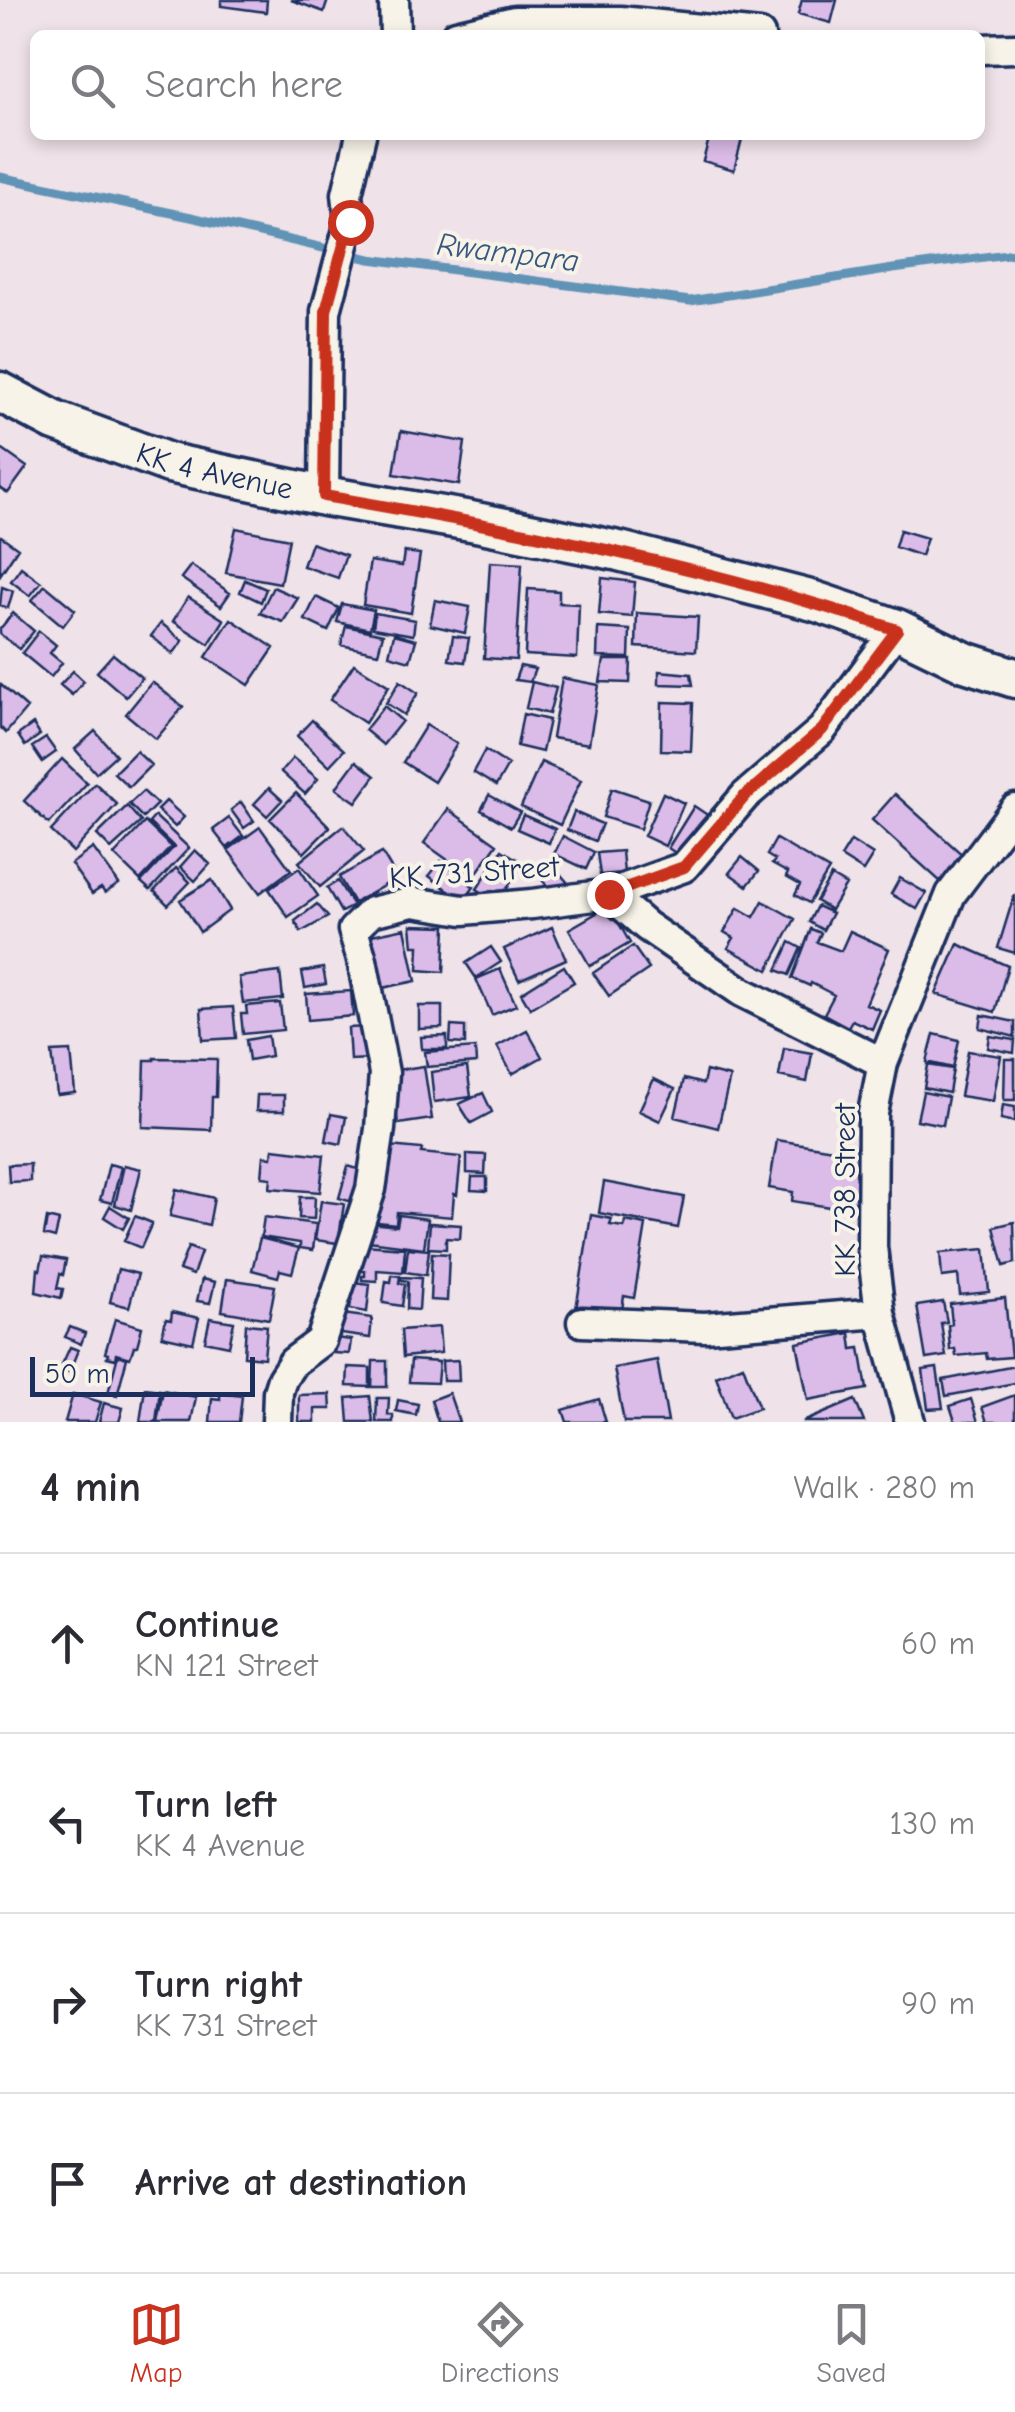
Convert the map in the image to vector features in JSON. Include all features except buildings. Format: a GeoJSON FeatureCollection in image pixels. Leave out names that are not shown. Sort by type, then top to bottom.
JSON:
{"type":"FeatureCollection","features":[{"type":"Feature","properties":{"kind":"main road","name":"KK 4 Avenue"},"geometry":{"type":"LineString","coordinates":[[0,392],[56,421],[169,463],[619,551],[814,601],[1015,678]]}},
{"type":"Feature","properties":{"kind":"street"},"geometry":{"type":"LineString","coordinates":[[394,0],[395,30]]}},
{"type":"Feature","properties":{"kind":"street"},"geometry":{"type":"LineString","coordinates":[[477,30],[514,21],[620,21],[710,30]]}},
{"type":"Feature","properties":{"kind":"street"},"geometry":{"type":"LineString","coordinates":[[985,49],[1015,48]]}},
{"type":"Feature","properties":{"kind":"street"},"geometry":{"type":"LineString","coordinates":[[324,496],[326,311],[350,222],[346,194],[360,140]]}},
{"type":"Feature","properties":{"kind":"street","name":"KK 731 Street"},"geometry":{"type":"LineString","coordinates":[[277,1422],[282,1378],[293,1362],[321,1341],[371,1189],[384,1073],[353,930],[371,912],[413,902],[464,910],[609,894],[684,867],[745,796],[822,730],[897,630]]}},
{"type":"Feature","properties":{"kind":"street","name":"KK 738 Street"},"geometry":{"type":"LineString","coordinates":[[910,1422],[880,1313],[872,1246],[873,1113],[882,1063],[951,894],[1015,809]]}},
{"type":"Feature","properties":{"kind":"street"},"geometry":{"type":"LineString","coordinates":[[609,894],[646,926],[742,992],[882,1063]]}},
{"type":"Feature","properties":{"kind":"street"},"geometry":{"type":"LineString","coordinates":[[582,1322],[705,1327],[880,1313]]}},
{"type":"Feature","properties":{"kind":"waterway","name":"Rwampara"},"geometry":{"type":"LineString","coordinates":[[0,177],[370,259],[690,301],[1015,253]]}},
{"type":"Feature","properties":{"kind":"route"},"geometry":{"type":"LineString","coordinates":[[350,222],[326,311],[324,496],[619,551],[814,601],[897,630],[822,730],[745,796],[684,867],[609,894]]}}]}
